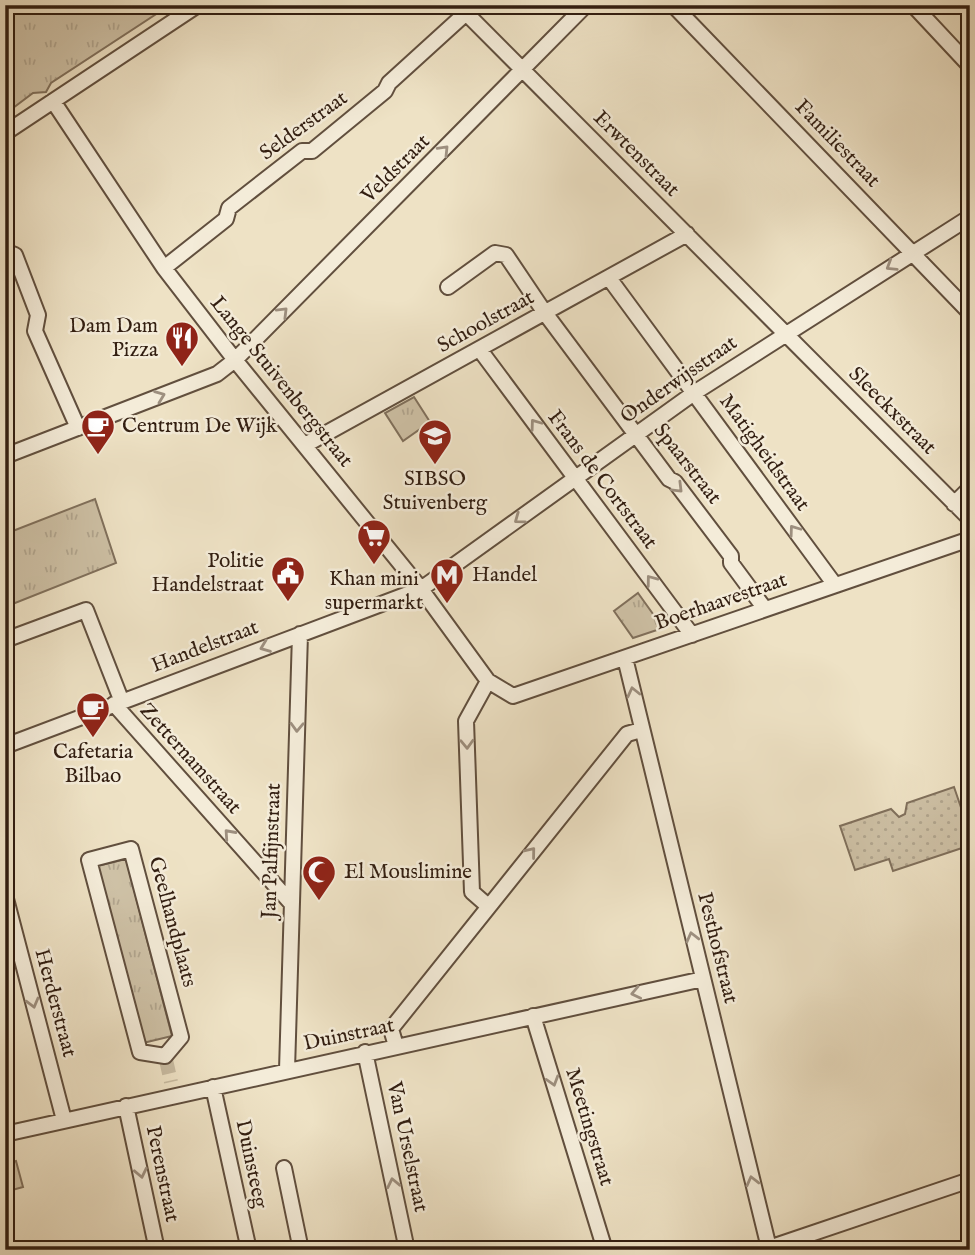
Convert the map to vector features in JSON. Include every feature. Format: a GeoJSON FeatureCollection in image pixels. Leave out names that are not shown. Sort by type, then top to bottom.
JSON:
{"type":"FeatureCollection","features":[{"type":"Feature","properties":{"kind":"street"},"geometry":{"type":"LineString","coordinates":[[5,133],[198,5]]}},
{"type":"Feature","properties":{"kind":"street","name":"Veldstraat"},"geometry":{"type":"LineString","coordinates":[[5,456],[217,374],[235,360],[586,5]]}},
{"type":"Feature","properties":{"kind":"street","name":"Familiestraat"},"geometry":{"type":"LineString","coordinates":[[673,5],[970,313]]}},
{"type":"Feature","properties":{"kind":"street"},"geometry":{"type":"LineString","coordinates":[[913,5],[970,66]]}},
{"type":"Feature","properties":{"kind":"street","name":"Erwtenstraat"},"geometry":{"type":"LineString","coordinates":[[462,9],[785,332]]}},
{"type":"Feature","properties":{"kind":"street","name":"Selderstraat"},"geometry":{"type":"LineString","coordinates":[[164,268],[226,219],[229,208],[302,150],[312,150],[385,91],[389,83],[462,9]]}},
{"type":"Feature","properties":{"kind":"street","name":"Lange Stuivenbergstraat"},"geometry":{"type":"LineString","coordinates":[[53,101],[164,268],[421,589],[488,681]]}},
{"type":"Feature","properties":{"kind":"street","name":"Onderwijsstraat"},"geometry":{"type":"LineString","coordinates":[[421,589],[694,393],[785,332],[970,217]]}},
{"type":"Feature","properties":{"kind":"street","name":"Schoolstraat"},"geometry":{"type":"LineString","coordinates":[[305,445],[687,234]]}},
{"type":"Feature","properties":{"kind":"street"},"geometry":{"type":"LineString","coordinates":[[5,251],[15,255],[38,315],[35,331],[78,428]]}},
{"type":"Feature","properties":{"kind":"street","name":"Spaarstraat"},"geometry":{"type":"LineString","coordinates":[[449,287],[495,253],[506,255],[545,313],[636,435],[731,556],[731,562],[765,609]]}},
{"type":"Feature","properties":{"kind":"street","name":"Matigheidstraat"},"geometry":{"type":"LineString","coordinates":[[609,278],[835,585]]}},
{"type":"Feature","properties":{"kind":"street","name":"Sleeckxstraat"},"geometry":{"type":"LineString","coordinates":[[785,332],[970,519]]}},
{"type":"Feature","properties":{"kind":"street","name":"Frans de Cortstraat"},"geometry":{"type":"LineString","coordinates":[[480,350],[692,635]]}},
{"type":"Feature","properties":{"kind":"street"},"geometry":{"type":"LineString","coordinates":[[954,504],[970,488]]}},
{"type":"Feature","properties":{"kind":"street","name":"Boerhaavestraat"},"geometry":{"type":"LineString","coordinates":[[488,681],[513,696],[970,539]]}},
{"type":"Feature","properties":{"kind":"street","name":"Handelstraat"},"geometry":{"type":"LineString","coordinates":[[5,746],[421,589]]}},
{"type":"Feature","properties":{"kind":"street"},"geometry":{"type":"LineString","coordinates":[[5,640],[86,610],[118,703]]}},
{"type":"Feature","properties":{"kind":"street","name":"Jan Palfijnstraat"},"geometry":{"type":"LineString","coordinates":[[287,1070],[300,634]]}},
{"type":"Feature","properties":{"kind":"street","name":"Pesthofstraat"},"geometry":{"type":"LineString","coordinates":[[625,658],[766,1249]]}},
{"type":"Feature","properties":{"kind":"street"},"geometry":{"type":"LineString","coordinates":[[488,681],[466,721],[472,892],[488,906]]}},
{"type":"Feature","properties":{"kind":"street","name":"Zetternamstraat"},"geometry":{"type":"LineString","coordinates":[[118,703],[291,904]]}},
{"type":"Feature","properties":{"kind":"street"},"geometry":{"type":"LineString","coordinates":[[396,1046],[391,1029],[626,734],[641,730]]}},
{"type":"Feature","properties":{"kind":"street","name":"Geelhandplaats"},"geometry":{"type":"LineString","coordinates":[[131,849],[181,1037],[165,1058],[140,1052],[89,860],[131,849]]}},
{"type":"Feature","properties":{"kind":"street","name":"Herderstraat"},"geometry":{"type":"LineString","coordinates":[[5,895],[64,1121]]}},
{"type":"Feature","properties":{"kind":"street","name":"Duinstraat"},"geometry":{"type":"LineString","coordinates":[[5,1134],[126,1106],[173,1089],[213,1087],[703,979]]}},
{"type":"Feature","properties":{"kind":"street","name":"Meetingstraat"},"geometry":{"type":"LineString","coordinates":[[533,1016],[605,1250]]}},
{"type":"Feature","properties":{"kind":"street","name":"Van Urselstraat"},"geometry":{"type":"LineString","coordinates":[[365,1052],[407,1250]]}},
{"type":"Feature","properties":{"kind":"street","name":"Duinsteeg"},"geometry":{"type":"LineString","coordinates":[[213,1087],[248,1250]]}},
{"type":"Feature","properties":{"kind":"street","name":"Perenstraat"},"geometry":{"type":"LineString","coordinates":[[126,1106],[158,1250]]}},
{"type":"Feature","properties":{"kind":"street"},"geometry":{"type":"LineString","coordinates":[[284,1168],[301,1250]]}},
{"type":"Feature","properties":{"kind":"street"},"geometry":{"type":"LineString","coordinates":[[766,1249],[970,1180]]}},
{"type":"Feature","properties":{"kind":"green space"},"geometry":{"type":"Polygon","coordinates":[[[5,5],[170,5],[51,83],[46,92],[33,93],[5,114],[5,5]]]}},
{"type":"Feature","properties":{"kind":"green space"},"geometry":{"type":"Polygon","coordinates":[[[414,397],[430,422],[403,441],[385,413],[414,397]]]}},
{"type":"Feature","properties":{"kind":"green space"},"geometry":{"type":"Polygon","coordinates":[[[95,499],[116,563],[5,607],[5,534],[95,499]]]}},
{"type":"Feature","properties":{"kind":"green space"},"geometry":{"type":"Polygon","coordinates":[[[638,593],[663,628],[633,638],[614,611],[638,593]]]}},
{"type":"Feature","properties":{"kind":"green space"},"geometry":{"type":"Polygon","coordinates":[[[954,787],[970,834],[970,857],[965,847],[893,871],[889,859],[855,870],[840,826],[891,809],[899,817],[905,814],[907,803],[954,787]]]}},
{"type":"Feature","properties":{"kind":"green space"},"geometry":{"type":"Polygon","coordinates":[[[126,859],[172,1036],[143,1043],[97,866],[126,859]]]}},
{"type":"Feature","properties":{"kind":"green space"},"geometry":{"type":"Polygon","coordinates":[[[16,1161],[23,1187],[5,1192],[5,1164],[16,1161]]]}},
{"type":"Feature","properties":{"kind":"tunnel"},"geometry":{"type":"LineString","coordinates":[[166,1060],[171,1082]]}},
{"type":"Feature","properties":{"kind":"place","name":"Dam Dam Pizza"},"geometry":{"type":"Point","coordinates":[182,368]}},
{"type":"Feature","properties":{"kind":"place","name":"Centrum De Wijk"},"geometry":{"type":"Point","coordinates":[98,456]}},
{"type":"Feature","properties":{"kind":"place","name":"SIBSO Stuivenberg"},"geometry":{"type":"Point","coordinates":[435,466]}},
{"type":"Feature","properties":{"kind":"place","name":"Khan mini supermarkt"},"geometry":{"type":"Point","coordinates":[374,566]}},
{"type":"Feature","properties":{"kind":"place","name":"Politie Handelstraat"},"geometry":{"type":"Point","coordinates":[288,603]}},
{"type":"Feature","properties":{"kind":"place","name":"Handel"},"geometry":{"type":"Point","coordinates":[447,605]}},
{"type":"Feature","properties":{"kind":"place","name":"Cafetaria Bilbao"},"geometry":{"type":"Point","coordinates":[93,739]}},
{"type":"Feature","properties":{"kind":"place","name":"El Mouslimine"},"geometry":{"type":"Point","coordinates":[319,902]}}]}
